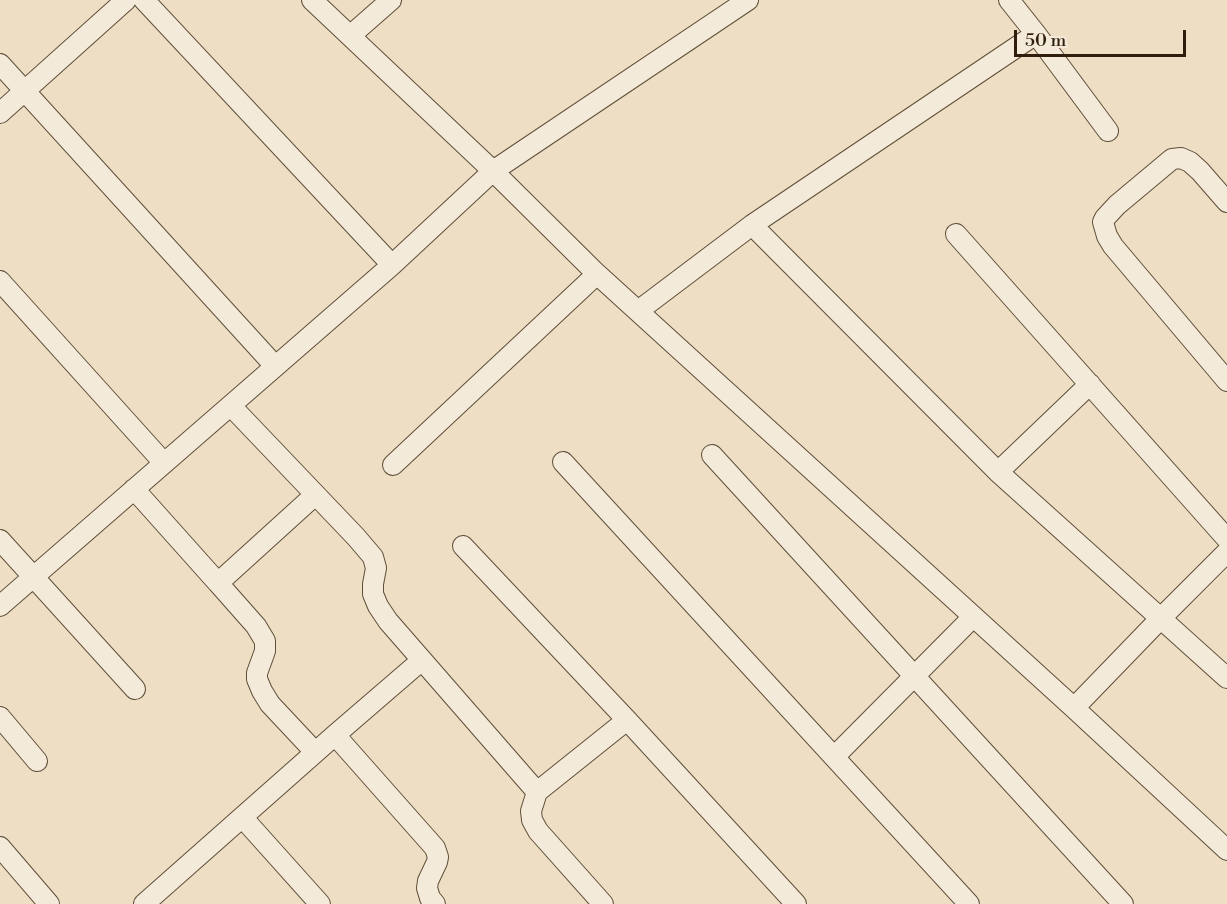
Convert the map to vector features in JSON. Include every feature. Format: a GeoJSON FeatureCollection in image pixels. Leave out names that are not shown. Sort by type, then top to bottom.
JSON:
{"type":"FeatureCollection","features":[{"type":"Feature","properties":{"kind":"street"},"geometry":{"type":"LineString","coordinates":[[0,113],[126,0]]}},
{"type":"Feature","properties":{"kind":"street"},"geometry":{"type":"LineString","coordinates":[[144,0],[392,265]]}},
{"type":"Feature","properties":{"kind":"street"},"geometry":{"type":"LineString","coordinates":[[312,0],[493,171],[597,274],[1227,850]]}},
{"type":"Feature","properties":{"kind":"street"},"geometry":{"type":"LineString","coordinates":[[350,36],[391,0]]}},
{"type":"Feature","properties":{"kind":"street"},"geometry":{"type":"LineString","coordinates":[[0,606],[392,265],[493,171],[748,0]]}},
{"type":"Feature","properties":{"kind":"street"},"geometry":{"type":"LineString","coordinates":[[1009,0],[1108,131]]}},
{"type":"Feature","properties":{"kind":"street"},"geometry":{"type":"LineString","coordinates":[[638,311],[752,225],[1036,34]]}},
{"type":"Feature","properties":{"kind":"street"},"geometry":{"type":"LineString","coordinates":[[0,64],[275,366]]}},
{"type":"Feature","properties":{"kind":"street"},"geometry":{"type":"LineString","coordinates":[[1227,202],[1190,162],[1181,158],[1172,159],[1117,205],[1103,222],[1113,246],[1227,381]]}},
{"type":"Feature","properties":{"kind":"street"},"geometry":{"type":"LineString","coordinates":[[752,225],[998,472],[1227,678]]}},
{"type":"Feature","properties":{"kind":"street"},"geometry":{"type":"LineString","coordinates":[[956,234],[1227,539]]}},
{"type":"Feature","properties":{"kind":"street"},"geometry":{"type":"LineString","coordinates":[[393,465],[597,274]]}},
{"type":"Feature","properties":{"kind":"street"},"geometry":{"type":"LineString","coordinates":[[0,281],[164,463]]}},
{"type":"Feature","properties":{"kind":"street"},"geometry":{"type":"LineString","coordinates":[[998,472],[1090,384]]}},
{"type":"Feature","properties":{"kind":"street"},"geometry":{"type":"LineString","coordinates":[[231,406],[373,556],[376,568],[372,590],[388,621],[537,792]]}},
{"type":"Feature","properties":{"kind":"street"},"geometry":{"type":"LineString","coordinates":[[712,456],[1123,904]]}},
{"type":"Feature","properties":{"kind":"street"},"geometry":{"type":"LineString","coordinates":[[563,462],[969,904]]}},
{"type":"Feature","properties":{"kind":"street"},"geometry":{"type":"LineString","coordinates":[[134,489],[263,636],[265,651],[257,673],[262,692],[270,704],[315,753]]}},
{"type":"Feature","properties":{"kind":"street"},"geometry":{"type":"LineString","coordinates":[[218,583],[315,495]]}},
{"type":"Feature","properties":{"kind":"street"},"geometry":{"type":"LineString","coordinates":[[0,540],[135,689]]}},
{"type":"Feature","properties":{"kind":"street"},"geometry":{"type":"LineString","coordinates":[[464,546],[796,904]]}},
{"type":"Feature","properties":{"kind":"street"},"geometry":{"type":"LineString","coordinates":[[1074,708],[1227,552]]}},
{"type":"Feature","properties":{"kind":"street"},"geometry":{"type":"LineString","coordinates":[[834,757],[973,617]]}},
{"type":"Feature","properties":{"kind":"street"},"geometry":{"type":"LineString","coordinates":[[144,904],[422,660]]}},
{"type":"Feature","properties":{"kind":"street"},"geometry":{"type":"LineString","coordinates":[[0,717],[37,761]]}},
{"type":"Feature","properties":{"kind":"street"},"geometry":{"type":"LineString","coordinates":[[603,904],[538,831],[532,820],[531,812],[537,792],[627,720]]}},
{"type":"Feature","properties":{"kind":"street"},"geometry":{"type":"LineString","coordinates":[[335,735],[435,848],[438,857],[427,888],[435,904]]}},
{"type":"Feature","properties":{"kind":"street"},"geometry":{"type":"LineString","coordinates":[[243,818],[320,904]]}},
{"type":"Feature","properties":{"kind":"street"},"geometry":{"type":"LineString","coordinates":[[0,847],[49,904]]}}]}
